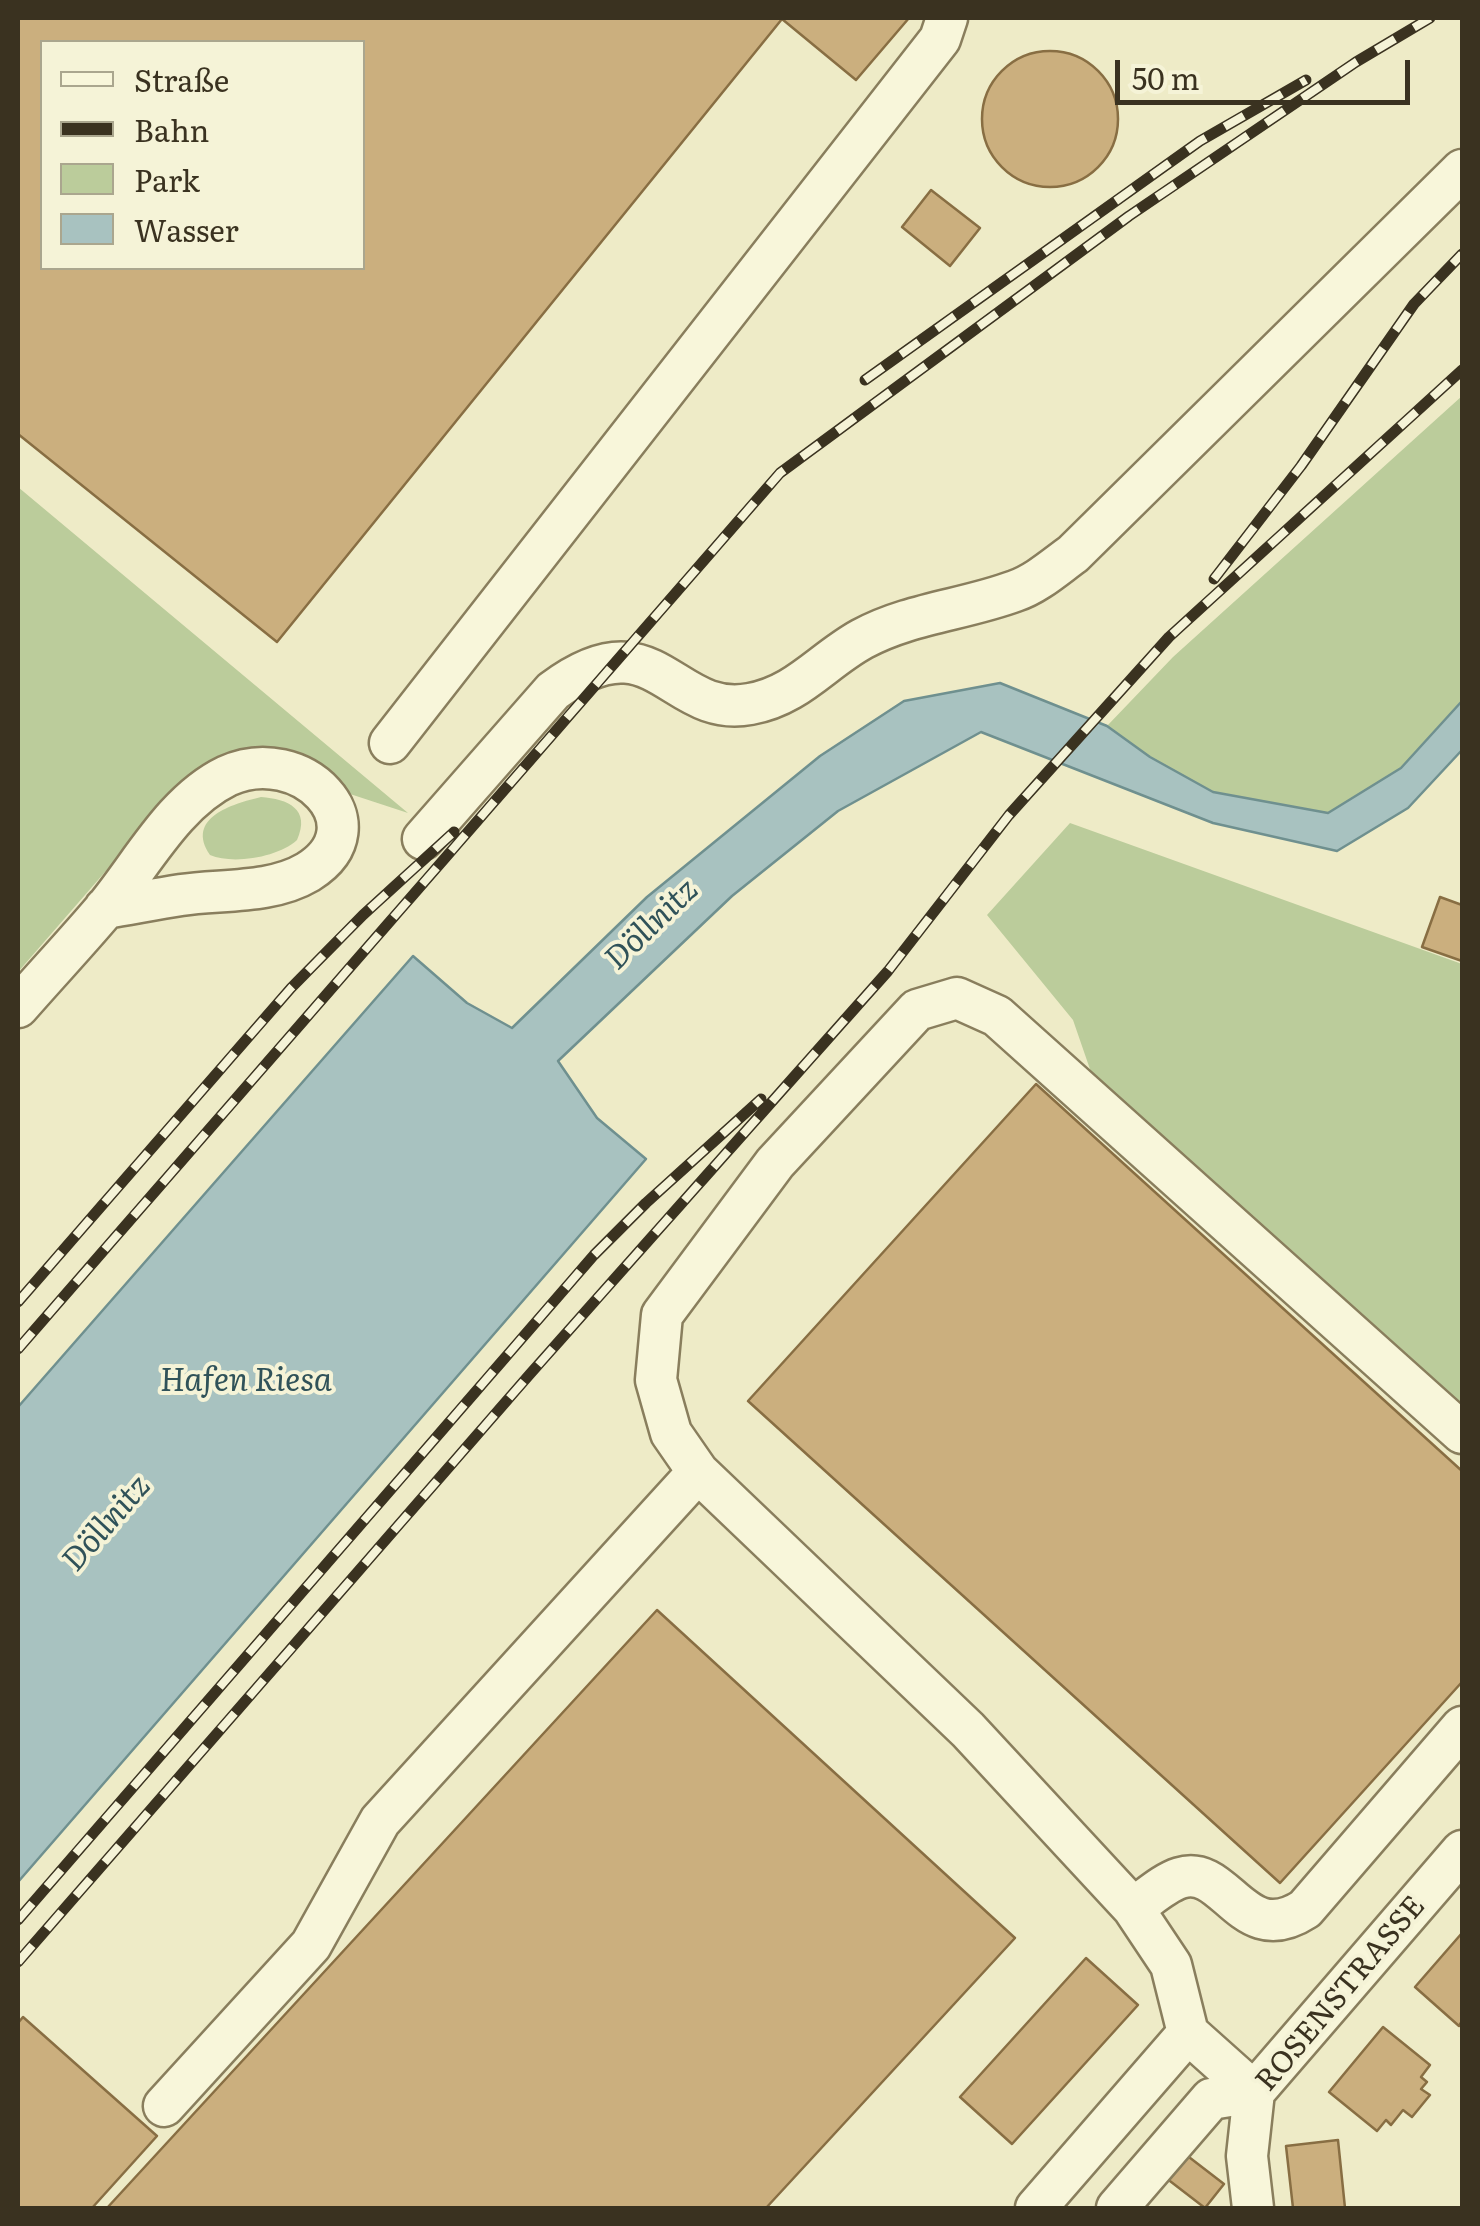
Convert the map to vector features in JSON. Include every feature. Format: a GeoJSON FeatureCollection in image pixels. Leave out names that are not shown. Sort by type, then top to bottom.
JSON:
{"type":"FeatureCollection","features":[{"type":"Feature","properties":{"kind":"street"},"geometry":{"type":"LineString","coordinates":[[390,744],[940,39],[947,18]]}},
{"type":"Feature","properties":{"kind":"street"},"geometry":{"type":"LineString","coordinates":[[423,840],[553,691],[576,674],[616,662],[642,664],[718,704],[745,706],[774,699],[804,682],[858,641],[896,623],[1018,590],[1041,577],[1073,554],[1462,170]]}},
{"type":"Feature","properties":{"kind":"street"},"geometry":{"type":"LineString","coordinates":[[18,1007],[105,908],[175,819],[198,794],[227,776],[252,768],[276,768],[298,774],[316,784],[336,813],[332,847],[305,874],[262,886],[105,908]]}},
{"type":"Feature","properties":{"kind":"street"},"geometry":{"type":"LineString","coordinates":[[1254,2092],[1188,2033],[1171,1965],[1133,1908],[968,1730],[698,1472],[672,1433],[656,1380],[662,1315],[776,1164],[916,1010],[957,998],[997,1016],[1462,1432]]}},
{"type":"Feature","properties":{"kind":"street"},"geometry":{"type":"LineString","coordinates":[[164,2106],[312,1946],[380,1821],[698,1472]]}},
{"type":"Feature","properties":{"kind":"street"},"geometry":{"type":"LineString","coordinates":[[1133,1908],[1181,1877],[1204,1879],[1252,1917],[1276,1921],[1291,1918],[1305,1909],[1462,1727]]}},
{"type":"Feature","properties":{"kind":"street","name":"ROSENSTRASSE"},"geometry":{"type":"LineString","coordinates":[[1253,2208],[1247,2156],[1254,2092],[1462,1851]]}},
{"type":"Feature","properties":{"kind":"street"},"geometry":{"type":"LineString","coordinates":[[1036,2208],[1188,2033]]}},
{"type":"Feature","properties":{"kind":"street"},"geometry":{"type":"LineString","coordinates":[[1117,2208],[1211,2100],[1254,2092]]}},
{"type":"Feature","properties":{"kind":"green space"},"geometry":{"type":"Polygon","coordinates":[[[1462,396],[1462,701],[1401,768],[1328,813],[1214,792],[1150,757],[1107,726],[1173,657],[1462,396]]]}},
{"type":"Feature","properties":{"kind":"green space"},"geometry":{"type":"Polygon","coordinates":[[[18,487],[408,813],[347,793],[333,774],[296,753],[251,750],[212,761],[178,788],[18,972],[18,487]]]}},
{"type":"Feature","properties":{"kind":"green space"},"geometry":{"type":"Polygon","coordinates":[[[261,797],[288,803],[299,813],[301,829],[297,840],[279,851],[255,858],[210,855],[203,831],[208,822],[226,809],[261,797]]]}},
{"type":"Feature","properties":{"kind":"green space"},"geometry":{"type":"Polygon","coordinates":[[[1070,823],[1462,964],[1462,1409],[1092,1075],[1073,1020],[987,915],[1070,823]]]}},
{"type":"Feature","properties":{"kind":"water","name":"Hafen Riesa"},"geometry":{"type":"Polygon","coordinates":[[[1000,683],[1107,726],[1150,757],[1213,792],[1328,813],[1401,768],[1462,701],[1462,750],[1408,808],[1337,851],[1213,823],[981,732],[838,811],[732,896],[558,1061],[597,1118],[646,1159],[18,1882],[18,1407],[413,956],[467,1003],[512,1028],[647,897],[820,756],[904,701],[1000,683]]]}},
{"type":"Feature","properties":{"kind":"building"},"geometry":{"type":"Polygon","coordinates":[[[18,18],[909,18],[856,80],[782,19],[277,642],[18,434],[18,18]]]}},
{"type":"Feature","properties":{"kind":"building"},"geometry":{"type":"Polygon","coordinates":[[[1050,51],[1076,56],[1098,71],[1113,93],[1118,119],[1113,145],[1098,167],[1076,182],[1050,187],[1024,182],[1002,167],[987,145],[982,119],[987,93],[1002,71],[1024,56],[1050,51]]]}},
{"type":"Feature","properties":{"kind":"building"},"geometry":{"type":"Polygon","coordinates":[[[931,190],[980,228],[950,266],[902,227],[931,190]]]}},
{"type":"Feature","properties":{"kind":"building"},"geometry":{"type":"Polygon","coordinates":[[[1440,897],[1462,905],[1462,961],[1422,947],[1440,897]]]}},
{"type":"Feature","properties":{"kind":"building"},"geometry":{"type":"Polygon","coordinates":[[[1036,1084],[1462,1471],[1462,1682],[1280,1883],[748,1401],[1036,1084]]]}},
{"type":"Feature","properties":{"kind":"building"},"geometry":{"type":"Polygon","coordinates":[[[657,1610],[1015,1938],[766,2208],[107,2208],[657,1610]]]}},
{"type":"Feature","properties":{"kind":"building"},"geometry":{"type":"Polygon","coordinates":[[[1462,1933],[1462,2021],[1459,2026],[1415,1987],[1462,1933]]]}},
{"type":"Feature","properties":{"kind":"building"},"geometry":{"type":"Polygon","coordinates":[[[1086,1958],[1138,2005],[1012,2144],[960,2097],[1086,1958]]]}},
{"type":"Feature","properties":{"kind":"building"},"geometry":{"type":"Polygon","coordinates":[[[23,2017],[157,2136],[92,2208],[18,2208],[18,2023],[23,2017]]]}},
{"type":"Feature","properties":{"kind":"building"},"geometry":{"type":"Polygon","coordinates":[[[1383,2027],[1430,2065],[1421,2077],[1427,2082],[1421,2089],[1430,2095],[1412,2117],[1403,2110],[1391,2125],[1386,2120],[1377,2131],[1329,2092],[1383,2027]]]}},
{"type":"Feature","properties":{"kind":"building"},"geometry":{"type":"Polygon","coordinates":[[[1338,2140],[1345,2208],[1293,2208],[1286,2146],[1338,2140]]]}},
{"type":"Feature","properties":{"kind":"building"},"geometry":{"type":"Polygon","coordinates":[[[1185,2154],[1224,2184],[1205,2208],[1166,2178],[1185,2154]]]}},
{"type":"Feature","properties":{"kind":"railway"},"geometry":{"type":"LineString","coordinates":[[18,1349],[780,473],[1129,216],[1356,62],[1430,18]]}},
{"type":"Feature","properties":{"kind":"railway"},"geometry":{"type":"LineString","coordinates":[[865,380],[1200,141],[1306,80]]}},
{"type":"Feature","properties":{"kind":"railway"},"geometry":{"type":"LineString","coordinates":[[1214,579],[1301,466],[1414,304],[1462,254]]}},
{"type":"Feature","properties":{"kind":"railway"},"geometry":{"type":"LineString","coordinates":[[18,1962],[530,1374],[888,971],[1009,815],[1169,637],[1462,370]]}},
{"type":"Feature","properties":{"kind":"railway"},"geometry":{"type":"LineString","coordinates":[[18,1302],[291,988],[454,832]]}},
{"type":"Feature","properties":{"kind":"railway"},"geometry":{"type":"LineString","coordinates":[[18,1920],[594,1255],[761,1099]]}},
{"type":"Feature","properties":{"kind":"water label","name":"Döllnitz"},"geometry":{"type":"Point","coordinates":[652,925]}},
{"type":"Feature","properties":{"kind":"water label","name":"Döllnitz"},"geometry":{"type":"Point","coordinates":[107,1524]}}]}
